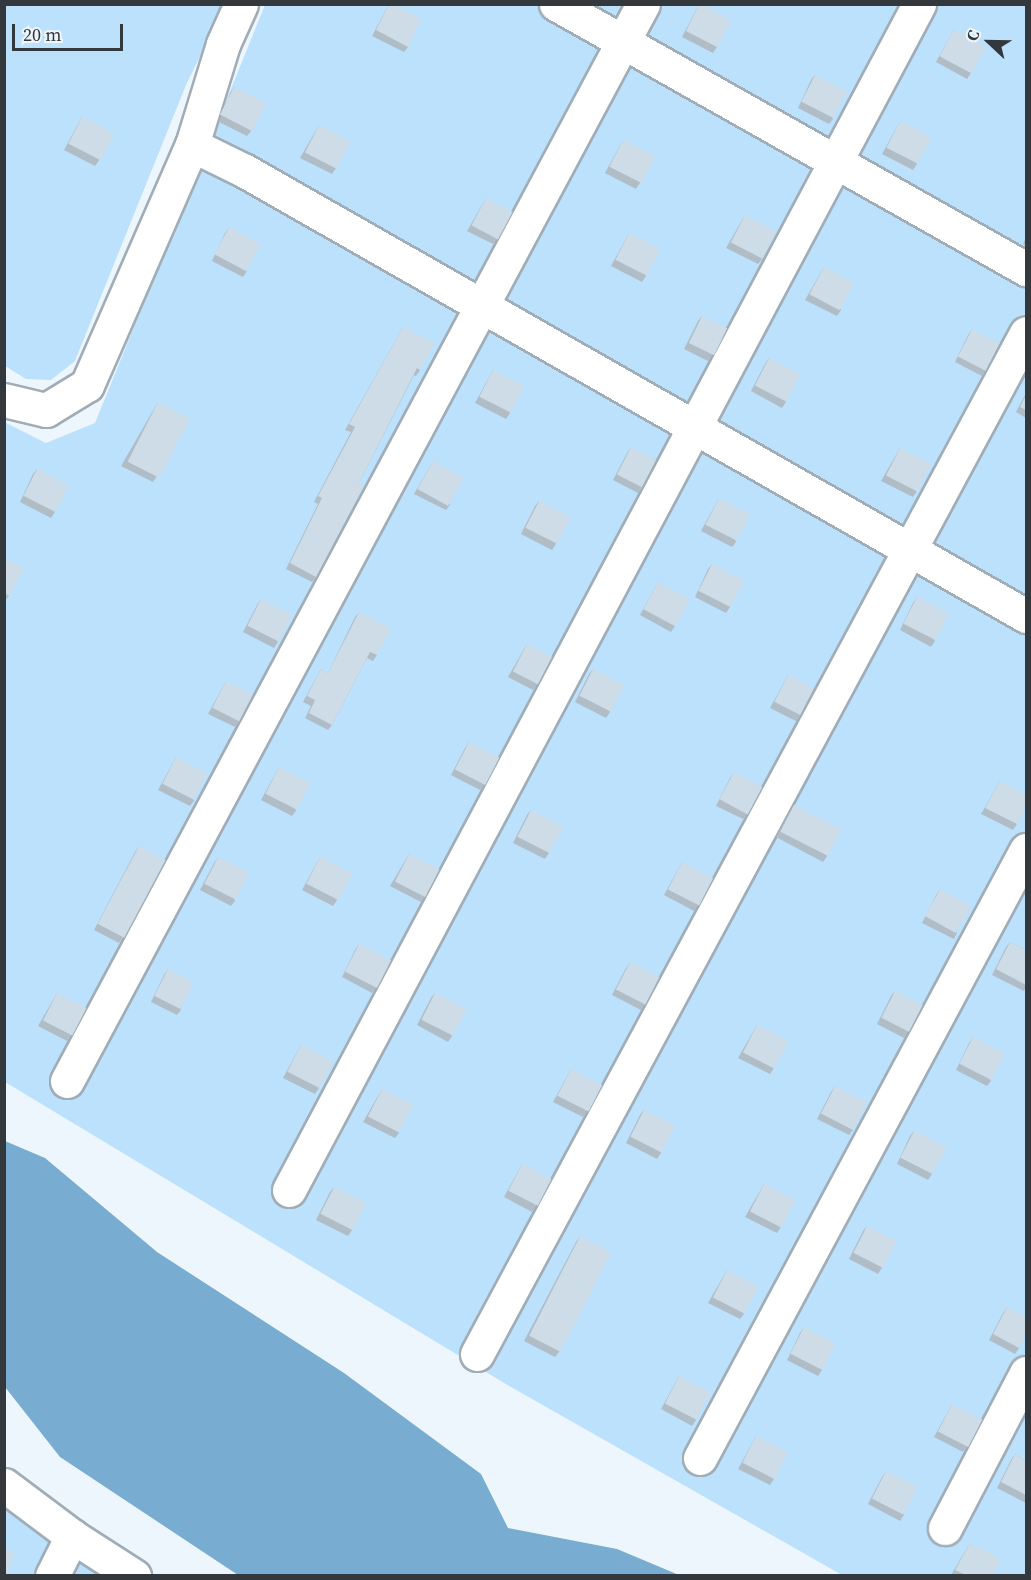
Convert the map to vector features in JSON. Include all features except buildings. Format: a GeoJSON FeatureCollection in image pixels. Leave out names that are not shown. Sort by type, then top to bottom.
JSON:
{"type":"FeatureCollection","features":[{"type":"Feature","properties":{"kind":"street"},"geometry":{"type":"LineString","coordinates":[[7,409],[46,410],[87,385],[192,145],[223,44],[241,4]]}},
{"type":"Feature","properties":{"kind":"street"},"geometry":{"type":"LineString","coordinates":[[556,4],[1026,269]]}},
{"type":"Feature","properties":{"kind":"street"},"geometry":{"type":"LineString","coordinates":[[67,1081],[643,4]]}},
{"type":"Feature","properties":{"kind":"street"},"geometry":{"type":"LineString","coordinates":[[289,1190],[693,427],[837,163],[919,4]]}},
{"type":"Feature","properties":{"kind":"street"},"geometry":{"type":"LineString","coordinates":[[192,145],[245,171],[1026,616]]}},
{"type":"Feature","properties":{"kind":"street"},"geometry":{"type":"LineString","coordinates":[[477,1354],[1026,333]]}},
{"type":"Feature","properties":{"kind":"street"},"geometry":{"type":"LineString","coordinates":[[700,1458],[1026,850]]}},
{"type":"Feature","properties":{"kind":"street"},"geometry":{"type":"LineString","coordinates":[[945,1528],[1026,1373]]}},
{"type":"Feature","properties":{"kind":"street"},"geometry":{"type":"LineString","coordinates":[[4,1485],[72,1536],[134,1575]]}},
{"type":"Feature","properties":{"kind":"street"},"geometry":{"type":"LineString","coordinates":[[52,1575],[72,1536]]}},
{"type":"Feature","properties":{"kind":"shaded area"},"geometry":{"type":"Polygon","coordinates":[[[5,5],[225,5],[186,85],[75,361],[51,380],[26,379],[5,366],[5,5]]]}},
{"type":"Feature","properties":{"kind":"shaded area"},"geometry":{"type":"Polygon","coordinates":[[[265,5],[1026,5],[1026,1575],[842,1575],[511,1387],[5,1082],[4,422],[46,443],[95,423],[265,5]]]}},
{"type":"Feature","properties":{"kind":"shaded area"},"geometry":{"type":"Polygon","coordinates":[[[5,1141],[45,1158],[157,1252],[344,1373],[481,1474],[508,1528],[617,1549],[679,1575],[238,1575],[60,1457],[5,1387],[5,1141]]]}},
{"type":"Feature","properties":{"kind":"shaded area"},"geometry":{"type":"Polygon","coordinates":[[[5,1504],[112,1575],[5,1575],[5,1504]]]}}]}
